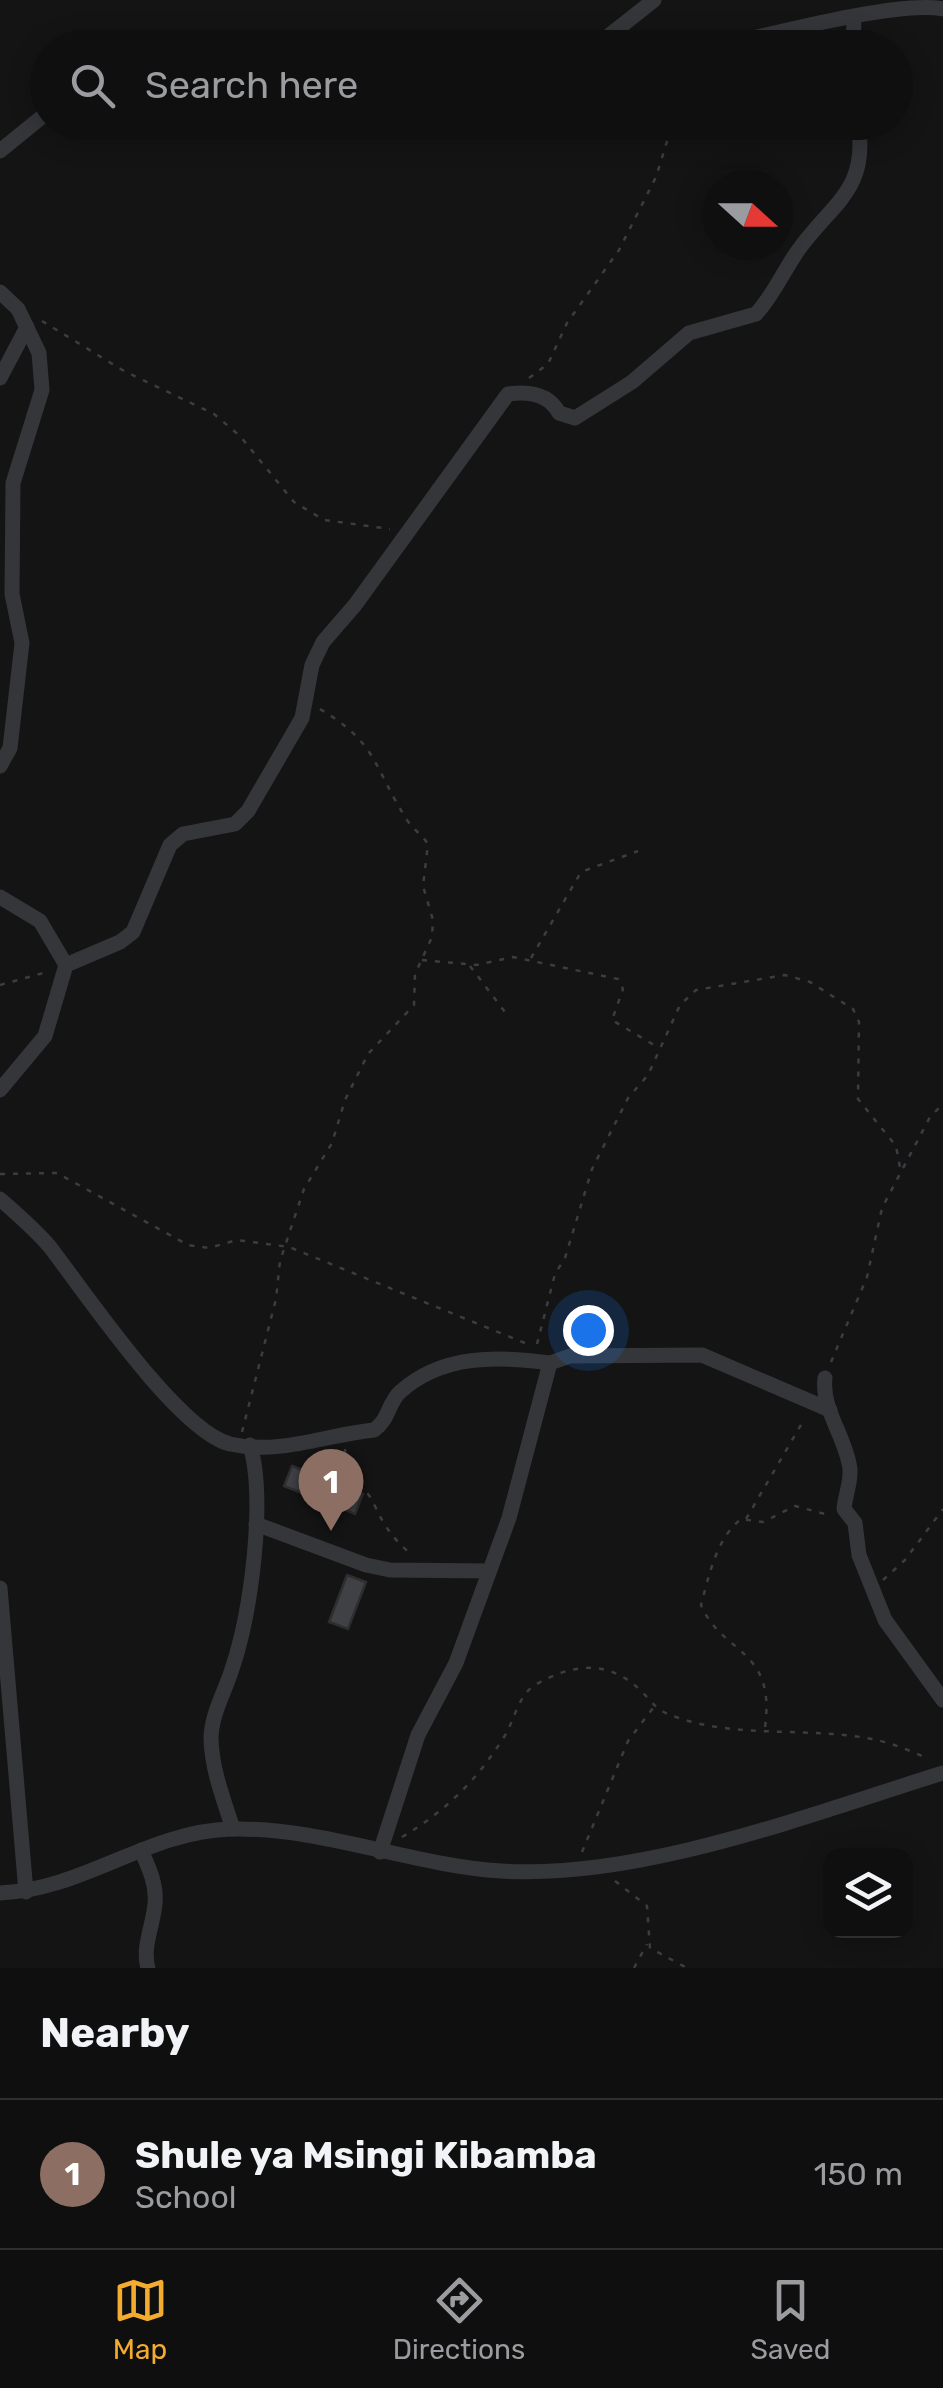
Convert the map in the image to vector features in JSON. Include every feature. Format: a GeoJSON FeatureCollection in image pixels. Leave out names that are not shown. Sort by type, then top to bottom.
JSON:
{"type":"FeatureCollection","features":[{"type":"Feature","properties":{"kind":"street"},"geometry":{"type":"LineString","coordinates":[[616,30],[654,0]]}},
{"type":"Feature","properties":{"kind":"street"},"geometry":{"type":"LineString","coordinates":[[797,30],[906,6],[943,10]]}},
{"type":"Feature","properties":{"kind":"street"},"geometry":{"type":"LineString","coordinates":[[854,18],[854,30]]}},
{"type":"Feature","properties":{"kind":"street"},"geometry":{"type":"LineString","coordinates":[[0,151],[30,127]]}},
{"type":"Feature","properties":{"kind":"street"},"geometry":{"type":"LineString","coordinates":[[66,965],[133,932],[170,844],[182,834],[235,824],[248,811],[308,702],[312,666],[323,642],[513,392],[549,399],[558,414],[574,418],[632,382],[688,333],[756,314],[798,252],[840,206],[856,178],[861,140]]}},
{"type":"Feature","properties":{"kind":"street"},"geometry":{"type":"LineString","coordinates":[[0,292],[18,308],[39,354],[42,390],[13,482],[12,594],[22,643],[10,748],[0,766]]}},
{"type":"Feature","properties":{"kind":"street"},"geometry":{"type":"LineString","coordinates":[[0,378],[27,328]]}},
{"type":"Feature","properties":{"kind":"street"},"geometry":{"type":"LineString","coordinates":[[0,897],[40,921],[66,965],[45,1036],[0,1090]]}},
{"type":"Feature","properties":{"kind":"street"},"geometry":{"type":"LineString","coordinates":[[0,1199],[51,1248],[69,1279],[174,1402],[216,1437],[245,1445],[278,1449],[344,1432],[374,1430],[401,1391],[465,1360],[503,1356],[550,1363],[570,1356],[702,1355],[822,1407]]}},
{"type":"Feature","properties":{"kind":"street"},"geometry":{"type":"LineString","coordinates":[[384,1852],[418,1735],[456,1663],[490,1571],[550,1363]]}},
{"type":"Feature","properties":{"kind":"street"},"geometry":{"type":"LineString","coordinates":[[826,1378],[822,1407],[846,1452],[850,1474],[844,1509],[851,1519],[872,1589],[900,1644],[943,1700]]}},
{"type":"Feature","properties":{"kind":"street"},"geometry":{"type":"LineString","coordinates":[[233,1829],[214,1768],[211,1737],[244,1623],[256,1524],[257,1476],[245,1445]]}},
{"type":"Feature","properties":{"kind":"street"},"geometry":{"type":"LineString","coordinates":[[256,1524],[366,1565],[390,1570],[490,1571]]}},
{"type":"Feature","properties":{"kind":"street"},"geometry":{"type":"LineString","coordinates":[[0,1588],[26,1892]]}},
{"type":"Feature","properties":{"kind":"street"},"geometry":{"type":"LineString","coordinates":[[0,1894],[26,1892],[169,1837],[233,1829],[333,1840],[506,1871],[600,1866],[738,1836],[943,1772]]}},
{"type":"Feature","properties":{"kind":"street"},"geometry":{"type":"LineString","coordinates":[[142,1850],[152,1875],[156,1902],[144,1956],[148,1968]]}},
{"type":"Feature","properties":{"kind":"path"},"geometry":{"type":"LineString","coordinates":[[513,392],[548,364],[566,323],[619,250],[656,177],[667,140]]}},
{"type":"Feature","properties":{"kind":"path"},"geometry":{"type":"LineString","coordinates":[[18,308],[124,371],[214,414],[240,436],[294,502],[324,520],[380,530],[409,528]]}},
{"type":"Feature","properties":{"kind":"path"},"geometry":{"type":"LineString","coordinates":[[245,1445],[285,1247],[304,1190],[332,1143],[345,1100],[368,1054],[414,1005],[421,960],[432,937],[430,902],[423,886],[428,844],[408,822],[377,758],[351,729],[308,702]]}},
{"type":"Feature","properties":{"kind":"path"},"geometry":{"type":"LineString","coordinates":[[530,959],[580,872],[638,851]]}},
{"type":"Feature","properties":{"kind":"path"},"geometry":{"type":"LineString","coordinates":[[421,960],[469,964],[504,956],[618,979],[623,989],[612,1020],[660,1048]]}},
{"type":"Feature","properties":{"kind":"path"},"geometry":{"type":"LineString","coordinates":[[469,964],[508,1016]]}},
{"type":"Feature","properties":{"kind":"path"},"geometry":{"type":"LineString","coordinates":[[0,985],[66,965]]}},
{"type":"Feature","properties":{"kind":"path"},"geometry":{"type":"LineString","coordinates":[[0,1174],[57,1173],[156,1231],[198,1248],[238,1240],[285,1247],[536,1350],[550,1291],[565,1258],[586,1184],[628,1098],[648,1074],[680,1005],[696,990],[771,975],[810,982],[856,1012],[858,1099],[896,1146],[901,1172]]}},
{"type":"Feature","properties":{"kind":"path"},"geometry":{"type":"LineString","coordinates":[[826,1378],[867,1278],[876,1247],[877,1221],[930,1117],[943,1104]]}},
{"type":"Feature","properties":{"kind":"path"},"geometry":{"type":"LineString","coordinates":[[765,1730],[768,1710],[762,1680],[744,1650],[712,1622],[702,1605],[716,1555],[734,1524],[746,1519],[822,1407]]}},
{"type":"Feature","properties":{"kind":"path"},"geometry":{"type":"LineString","coordinates":[[344,1432],[349,1478],[373,1501],[378,1519],[393,1539],[427,1568]]}},
{"type":"Feature","properties":{"kind":"path"},"geometry":{"type":"LineString","coordinates":[[746,1519],[763,1522],[803,1506],[851,1519]]}},
{"type":"Feature","properties":{"kind":"path"},"geometry":{"type":"LineString","coordinates":[[872,1589],[905,1560],[943,1509]]}},
{"type":"Feature","properties":{"kind":"path"},"geometry":{"type":"LineString","coordinates":[[384,1852],[452,1804],[506,1736],[529,1690],[554,1672],[576,1666],[631,1683],[654,1707],[698,1722],[873,1739],[929,1758]]}},
{"type":"Feature","properties":{"kind":"path"},"geometry":{"type":"LineString","coordinates":[[576,1868],[628,1741],[654,1707]]}},
{"type":"Feature","properties":{"kind":"path"},"geometry":{"type":"LineString","coordinates":[[600,1866],[648,1906],[648,1942],[634,1968]]}},
{"type":"Feature","properties":{"kind":"path"},"geometry":{"type":"LineString","coordinates":[[648,1942],[658,1954],[686,1968]]}},
{"type":"Feature","properties":{"kind":"building"},"geometry":{"type":"Polygon","coordinates":[[[292,1466],[363,1494],[355,1514],[284,1486],[292,1466]]]}},
{"type":"Feature","properties":{"kind":"building"},"geometry":{"type":"Polygon","coordinates":[[[347,1575],[366,1582],[348,1629],[329,1622],[347,1575]]]}},
{"type":"Feature","properties":{"kind":"place","name":"Shule ya Msingi Kibamba"},"geometry":{"type":"Point","coordinates":[331,1531]}}]}
